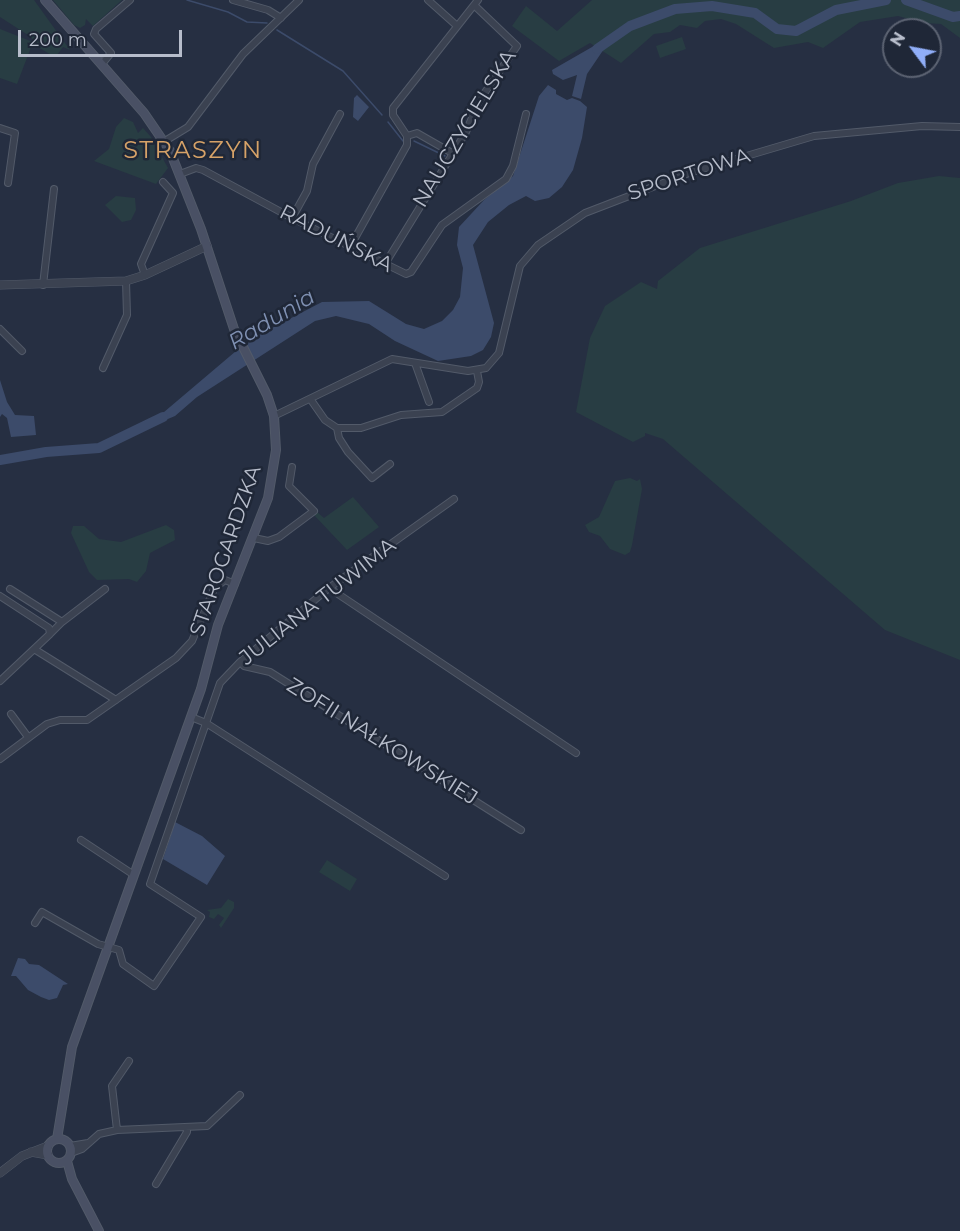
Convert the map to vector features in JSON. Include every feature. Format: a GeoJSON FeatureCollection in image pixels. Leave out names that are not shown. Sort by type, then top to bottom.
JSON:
{"type":"FeatureCollection","features":[{"type":"Feature","properties":{"kind":"main road","name":"STAROGARDZKA"},"geometry":{"type":"LineString","coordinates":[[45,0],[102,64],[165,141],[207,246],[234,329],[255,370],[274,416],[276,450],[274,472],[254,538],[218,625],[191,717],[72,1047],[64,1084],[62,1119],[65,1150]]}},
{"type":"Feature","properties":{"kind":"main road"},"geometry":{"type":"LineString","coordinates":[[65,1150],[53,1161],[48,1151],[65,1150]]}},
{"type":"Feature","properties":{"kind":"main road"},"geometry":{"type":"LineString","coordinates":[[65,1150],[72,1179],[99,1231]]}},
{"type":"Feature","properties":{"kind":"street"},"geometry":{"type":"LineString","coordinates":[[102,64],[111,53],[94,34],[96,29],[130,0]]}},
{"type":"Feature","properties":{"kind":"street"},"geometry":{"type":"LineString","coordinates":[[232,0],[268,10],[281,18]]}},
{"type":"Feature","properties":{"kind":"street"},"geometry":{"type":"LineString","coordinates":[[165,141],[188,127],[243,54],[299,0]]}},
{"type":"Feature","properties":{"kind":"street"},"geometry":{"type":"LineString","coordinates":[[428,0],[456,25]]}},
{"type":"Feature","properties":{"kind":"street"},"geometry":{"type":"LineString","coordinates":[[350,247],[407,145],[407,136],[393,115],[393,108],[476,2]]}},
{"type":"Feature","properties":{"kind":"street","name":"NAUCZYCIELSKA"},"geometry":{"type":"LineString","coordinates":[[384,264],[466,132],[479,101],[518,46],[476,2]]}},
{"type":"Feature","properties":{"kind":"street"},"geometry":{"type":"LineString","coordinates":[[292,218],[307,191],[313,164],[340,114]]}},
{"type":"Feature","properties":{"kind":"street","name":"RADUŃSKA"},"geometry":{"type":"LineString","coordinates":[[180,174],[196,168],[203,170],[292,218],[406,274],[411,272],[441,225],[506,179],[513,166],[526,118]]}},
{"type":"Feature","properties":{"kind":"street","name":"SPORTOWA"},"geometry":{"type":"LineString","coordinates":[[477,370],[495,361],[502,346],[520,266],[538,245],[585,213],[689,173],[814,136],[922,126],[960,127]]}},
{"type":"Feature","properties":{"kind":"street"},"geometry":{"type":"LineString","coordinates":[[0,128],[15,134],[8,183]]}},
{"type":"Feature","properties":{"kind":"street"},"geometry":{"type":"LineString","coordinates":[[407,136],[417,133],[452,153]]}},
{"type":"Feature","properties":{"kind":"street"},"geometry":{"type":"LineString","coordinates":[[145,275],[141,264],[173,193],[163,182]]}},
{"type":"Feature","properties":{"kind":"street"},"geometry":{"type":"LineString","coordinates":[[43,285],[54,189]]}},
{"type":"Feature","properties":{"kind":"street"},"geometry":{"type":"LineString","coordinates":[[0,285],[126,281],[145,275],[207,246]]}},
{"type":"Feature","properties":{"kind":"street"},"geometry":{"type":"LineString","coordinates":[[103,368],[127,315],[126,281]]}},
{"type":"Feature","properties":{"kind":"street"},"geometry":{"type":"LineString","coordinates":[[0,329],[22,351]]}},
{"type":"Feature","properties":{"kind":"street"},"geometry":{"type":"LineString","coordinates":[[274,416],[392,359],[477,370],[479,382],[477,388],[442,412],[401,415],[361,428],[337,428],[325,420],[311,399]]}},
{"type":"Feature","properties":{"kind":"street"},"geometry":{"type":"LineString","coordinates":[[415,363],[429,402]]}},
{"type":"Feature","properties":{"kind":"street"},"geometry":{"type":"LineString","coordinates":[[337,428],[339,438],[348,452],[372,478],[390,464]]}},
{"type":"Feature","properties":{"kind":"street"},"geometry":{"type":"LineString","coordinates":[[254,538],[268,541],[279,537],[314,511],[289,486],[292,467]]}},
{"type":"Feature","properties":{"kind":"street","name":"JULIANA TUWIMA"},"geometry":{"type":"LineString","coordinates":[[108,946],[119,950],[123,964],[154,986],[201,917],[150,884],[220,682],[240,662],[329,588],[454,499]]}},
{"type":"Feature","properties":{"kind":"street"},"geometry":{"type":"LineString","coordinates":[[0,759],[28,737],[56,721],[87,720],[183,652],[192,641],[214,589],[225,580],[235,584]]}},
{"type":"Feature","properties":{"kind":"street"},"geometry":{"type":"LineString","coordinates":[[329,588],[576,753]]}},
{"type":"Feature","properties":{"kind":"street"},"geometry":{"type":"LineString","coordinates":[[10,589],[62,622]]}},
{"type":"Feature","properties":{"kind":"street"},"geometry":{"type":"LineString","coordinates":[[0,681],[62,622],[105,589]]}},
{"type":"Feature","properties":{"kind":"street"},"geometry":{"type":"LineString","coordinates":[[0,597],[49,628],[50,633]]}},
{"type":"Feature","properties":{"kind":"street"},"geometry":{"type":"LineString","coordinates":[[34,649],[116,700]]}},
{"type":"Feature","properties":{"kind":"street","name":"ZOFII NAŁKOWSKIEJ"},"geometry":{"type":"LineString","coordinates":[[240,662],[244,666],[270,672],[521,830]]}},
{"type":"Feature","properties":{"kind":"street"},"geometry":{"type":"LineString","coordinates":[[11,714],[28,737]]}},
{"type":"Feature","properties":{"kind":"street"},"geometry":{"type":"LineString","coordinates":[[191,717],[206,723],[445,876]]}},
{"type":"Feature","properties":{"kind":"street"},"geometry":{"type":"LineString","coordinates":[[81,840],[134,875]]}},
{"type":"Feature","properties":{"kind":"street"},"geometry":{"type":"LineString","coordinates":[[36,923],[42,912],[98,944],[108,946]]}},
{"type":"Feature","properties":{"kind":"street"},"geometry":{"type":"LineString","coordinates":[[117,1130],[112,1086],[129,1061]]}},
{"type":"Feature","properties":{"kind":"street"},"geometry":{"type":"LineString","coordinates":[[65,1150],[88,1143],[99,1134],[117,1130],[207,1126],[240,1095]]}},
{"type":"Feature","properties":{"kind":"street"},"geometry":{"type":"LineString","coordinates":[[156,1184],[187,1132],[187,1127]]}},
{"type":"Feature","properties":{"kind":"street"},"geometry":{"type":"LineString","coordinates":[[0,1173],[31,1152],[48,1151]]}},
{"type":"Feature","properties":{"kind":"green space"},"geometry":{"type":"Polygon","coordinates":[[[0,0],[34,0],[70,50],[63,47],[57,55],[53,56],[38,47],[31,37],[0,17],[0,0]]]}},
{"type":"Feature","properties":{"kind":"green space"},"geometry":{"type":"Polygon","coordinates":[[[53,0],[122,0],[93,26],[86,19],[85,25],[80,28],[74,25],[53,0]]]}},
{"type":"Feature","properties":{"kind":"green space"},"geometry":{"type":"Polygon","coordinates":[[[592,0],[960,0],[960,38],[942,25],[942,18],[898,16],[860,22],[823,48],[808,42],[774,48],[736,24],[721,19],[705,21],[697,28],[680,25],[670,32],[654,34],[621,63],[590,43],[559,61],[512,26],[526,6],[557,31],[592,0]]]}},
{"type":"Feature","properties":{"kind":"green space"},"geometry":{"type":"Polygon","coordinates":[[[0,29],[33,42],[17,84],[0,78],[0,29]]]}},
{"type":"Feature","properties":{"kind":"green space"},"geometry":{"type":"Polygon","coordinates":[[[682,37],[686,49],[660,58],[656,46],[682,37]]]}},
{"type":"Feature","properties":{"kind":"green space"},"geometry":{"type":"Polygon","coordinates":[[[124,118],[133,122],[138,133],[143,128],[151,137],[168,168],[156,184],[94,161],[109,149],[116,127],[124,118]]]}},
{"type":"Feature","properties":{"kind":"green space"},"geometry":{"type":"Polygon","coordinates":[[[939,176],[960,178],[960,660],[885,630],[663,439],[645,433],[645,436],[633,442],[576,412],[590,338],[605,306],[641,282],[657,289],[658,281],[700,248],[851,201],[898,183],[939,176]]]}},
{"type":"Feature","properties":{"kind":"green space"},"geometry":{"type":"Polygon","coordinates":[[[116,196],[135,198],[136,210],[131,220],[122,222],[105,205],[116,196]]]}},
{"type":"Feature","properties":{"kind":"green space"},"geometry":{"type":"Polygon","coordinates":[[[630,478],[637,481],[640,479],[642,489],[632,545],[630,552],[625,555],[610,549],[600,536],[589,532],[585,525],[599,517],[615,481],[630,478]]]}},
{"type":"Feature","properties":{"kind":"green space"},"geometry":{"type":"Polygon","coordinates":[[[353,497],[379,527],[347,550],[314,515],[317,512],[324,518],[353,497]]]}},
{"type":"Feature","properties":{"kind":"green space"},"geometry":{"type":"Polygon","coordinates":[[[166,525],[174,530],[175,540],[150,553],[146,571],[137,582],[129,579],[97,580],[89,572],[71,533],[73,526],[84,526],[99,539],[121,542],[166,525]]]}},
{"type":"Feature","properties":{"kind":"green space"},"geometry":{"type":"Polygon","coordinates":[[[327,860],[357,879],[350,891],[319,872],[327,860]]]}},
{"type":"Feature","properties":{"kind":"green space"},"geometry":{"type":"Polygon","coordinates":[[[228,899],[234,902],[234,908],[221,928],[219,925],[224,918],[218,914],[214,919],[209,917],[210,912],[207,910],[221,908],[228,899]]]}},
{"type":"Feature","properties":{"kind":"water"},"geometry":{"type":"Polygon","coordinates":[[[606,39],[608,43],[587,74],[581,99],[572,96],[577,75],[563,80],[553,74],[552,70],[606,39]]]}},
{"type":"Feature","properties":{"kind":"water"},"geometry":{"type":"Polygon","coordinates":[[[548,85],[556,90],[556,94],[567,100],[572,98],[580,101],[587,107],[582,138],[573,170],[562,187],[549,198],[535,201],[526,196],[509,205],[488,222],[473,245],[494,323],[491,337],[483,350],[471,356],[438,361],[395,341],[369,324],[336,316],[315,321],[197,397],[175,416],[144,429],[249,340],[322,302],[369,301],[406,324],[424,329],[442,321],[453,310],[460,297],[463,268],[457,245],[459,227],[484,200],[513,176],[539,96],[548,85]]]}},
{"type":"Feature","properties":{"kind":"water"},"geometry":{"type":"Polygon","coordinates":[[[357,95],[369,107],[358,121],[353,117],[354,98],[357,95]]]}},
{"type":"Feature","properties":{"kind":"water"},"geometry":{"type":"Polygon","coordinates":[[[0,380],[7,402],[15,415],[34,416],[36,435],[11,437],[7,418],[2,414],[0,417],[0,380]]]}},
{"type":"Feature","properties":{"kind":"water"},"geometry":{"type":"Polygon","coordinates":[[[175,822],[202,836],[225,856],[207,885],[163,859],[175,822]]]}},
{"type":"Feature","properties":{"kind":"water"},"geometry":{"type":"Polygon","coordinates":[[[18,958],[25,959],[29,964],[39,965],[68,984],[63,985],[57,998],[49,1000],[41,997],[28,990],[16,976],[11,976],[18,958]]]}},
{"type":"Feature","properties":{"kind":"waterway"},"geometry":{"type":"LineString","coordinates":[[187,0],[228,12],[247,22],[267,23]]}},
{"type":"Feature","properties":{"kind":"waterway","name":"Radunia"},"geometry":{"type":"LineString","coordinates":[[597,49],[630,26],[675,9],[712,6],[755,13],[777,29],[796,31],[836,10],[886,0]]}},
{"type":"Feature","properties":{"kind":"waterway","name":"Radunia"},"geometry":{"type":"LineString","coordinates":[[906,0],[953,17],[960,16]]}},
{"type":"Feature","properties":{"kind":"waterway"},"geometry":{"type":"LineString","coordinates":[[277,30],[343,71],[382,115]]}},
{"type":"Feature","properties":{"kind":"waterway"},"geometry":{"type":"LineString","coordinates":[[388,122],[403,141]]}},
{"type":"Feature","properties":{"kind":"waterway"},"geometry":{"type":"LineString","coordinates":[[414,141],[445,156]]}},
{"type":"Feature","properties":{"kind":"waterway","name":"Radunia"},"geometry":{"type":"LineString","coordinates":[[0,460],[46,452],[99,448],[163,417]]}},
{"type":"Feature","properties":{"kind":"district","name":"STRASZYN"},"geometry":{"type":"Point","coordinates":[193,151]}}]}
